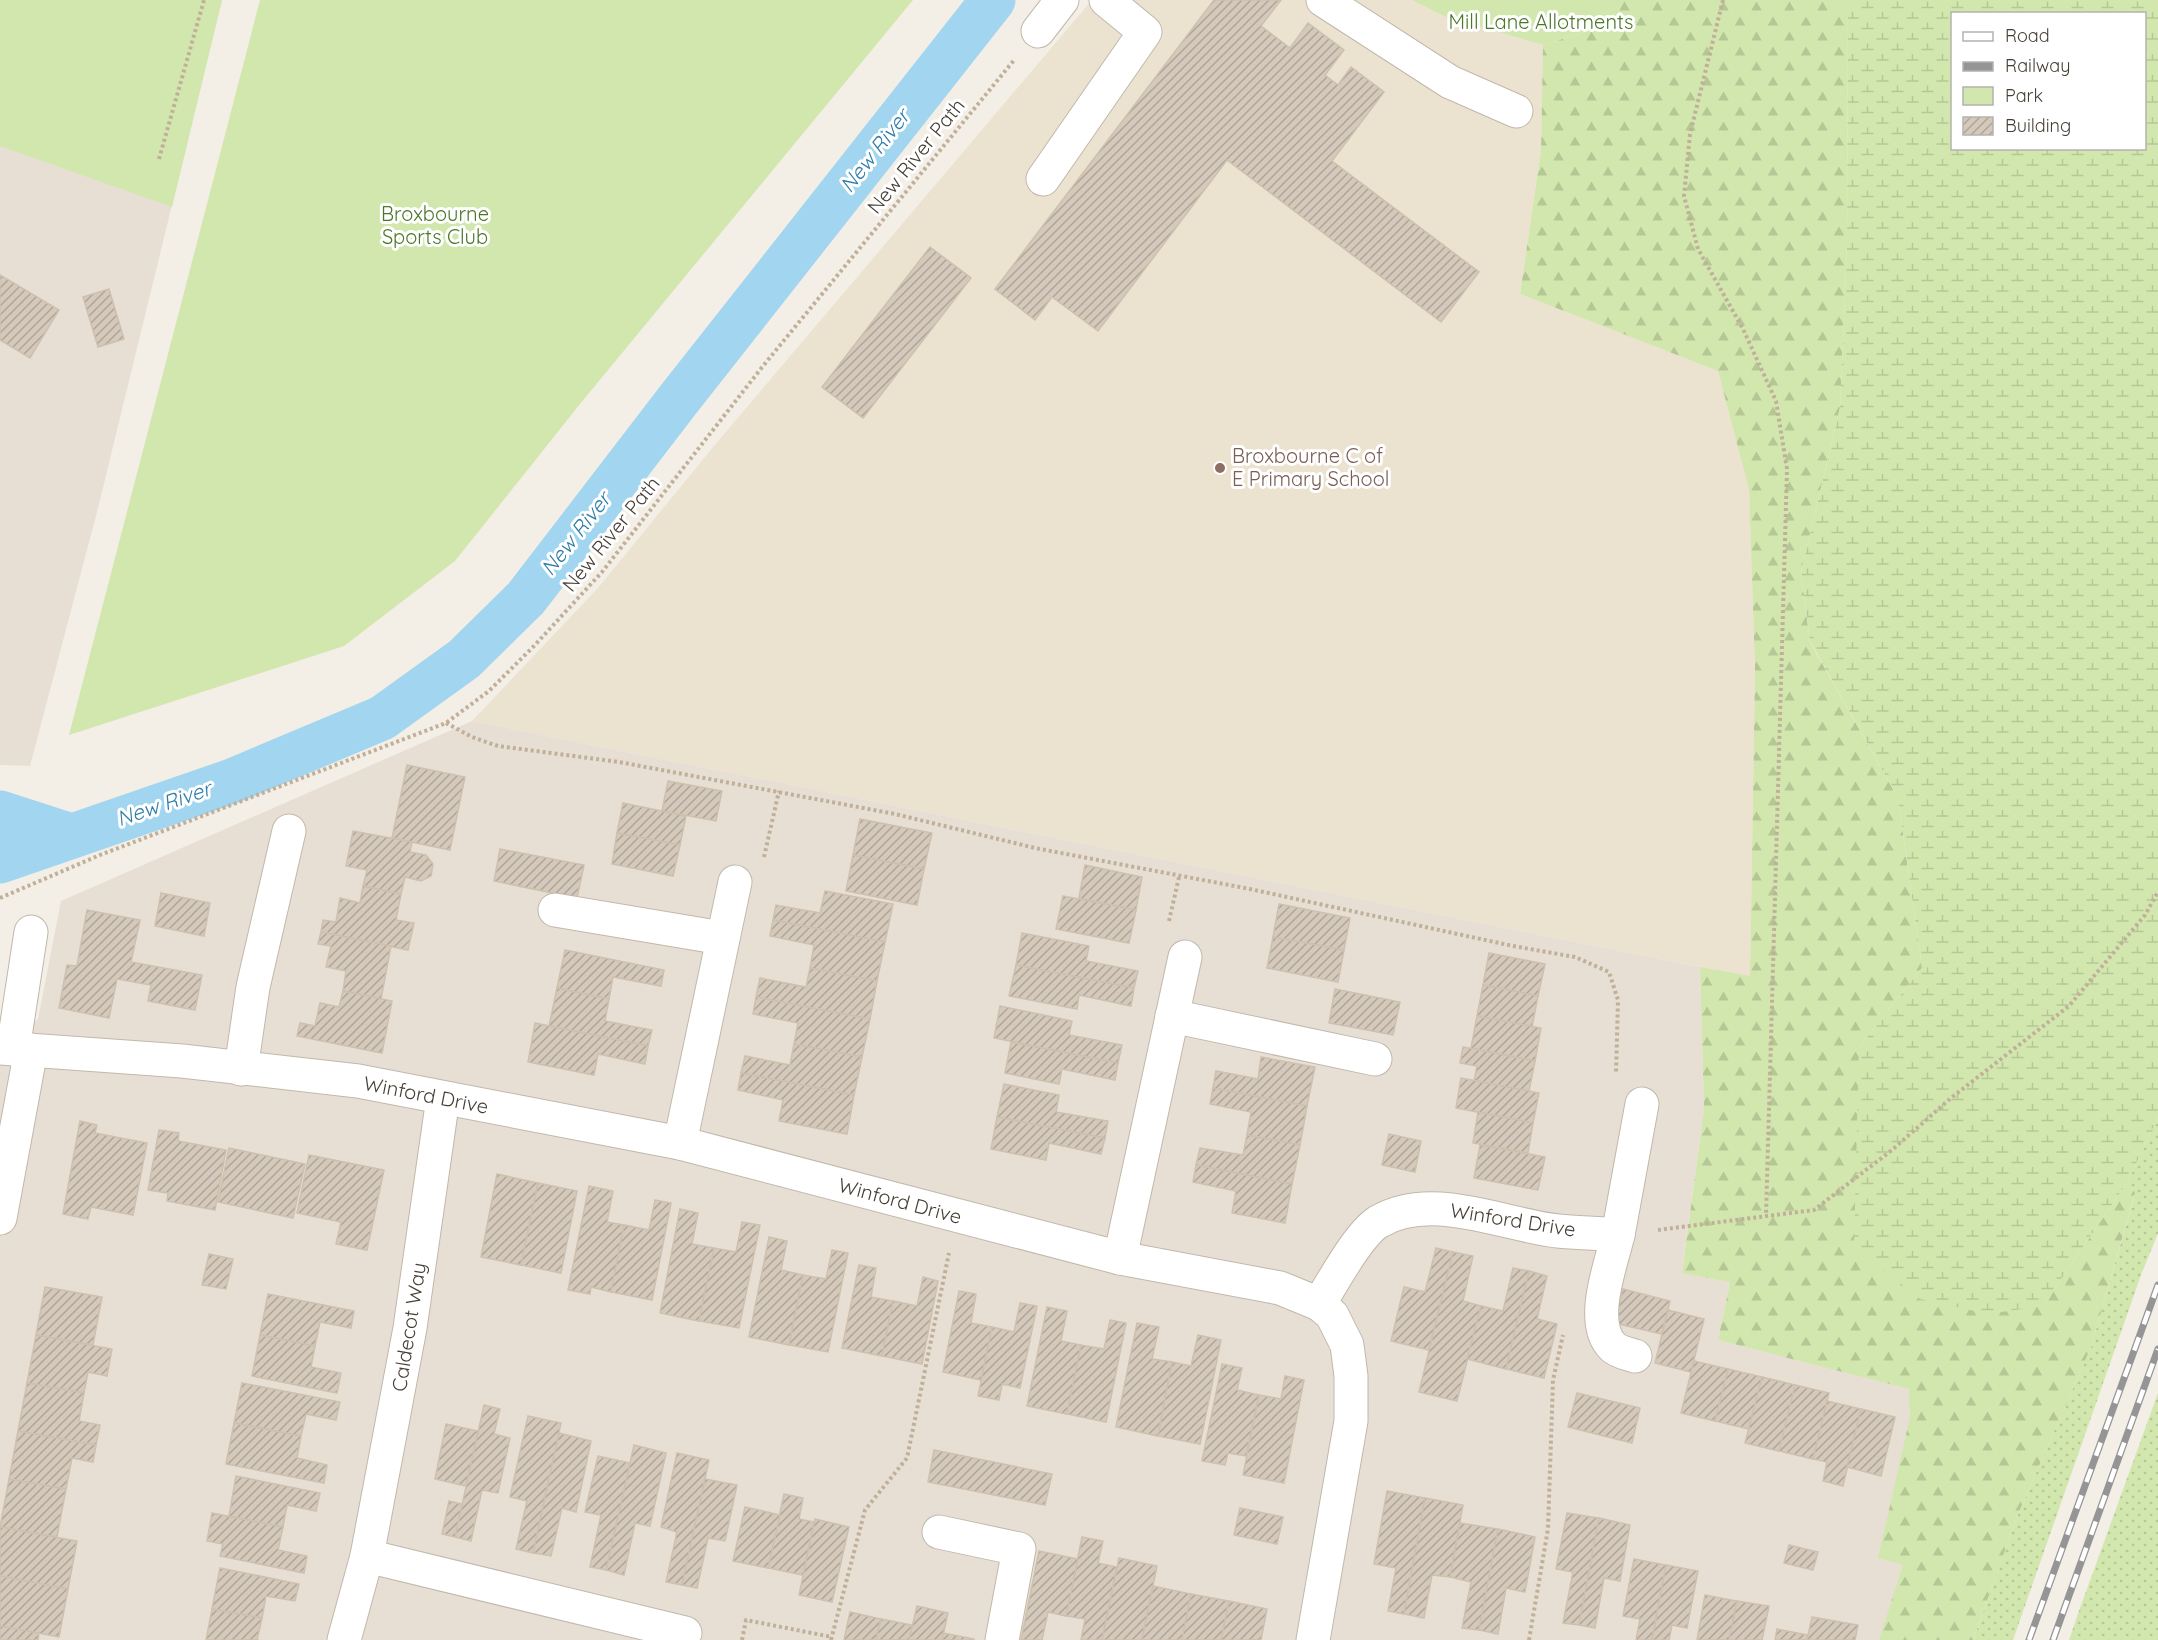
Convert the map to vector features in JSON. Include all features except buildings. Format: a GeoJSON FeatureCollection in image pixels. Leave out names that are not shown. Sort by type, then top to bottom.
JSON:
{"type":"FeatureCollection","features":[{"type":"Feature","properties":{"kind":"street"},"geometry":{"type":"LineString","coordinates":[[1038,31],[1062,0]]}},
{"type":"Feature","properties":{"kind":"street"},"geometry":{"type":"LineString","coordinates":[[1043,179],[1145,32],[1106,0]]}},
{"type":"Feature","properties":{"kind":"street"},"geometry":{"type":"LineString","coordinates":[[1323,0],[1450,82],[1516,111]]}},
{"type":"Feature","properties":{"kind":"street"},"geometry":{"type":"LineString","coordinates":[[241,1069],[253,987],[290,831]]}},
{"type":"Feature","properties":{"kind":"street"},"geometry":{"type":"LineString","coordinates":[[680,1143],[722,938],[749,874]]}},
{"type":"Feature","properties":{"kind":"street"},"geometry":{"type":"LineString","coordinates":[[555,910],[722,938]]}},
{"type":"Feature","properties":{"kind":"street"},"geometry":{"type":"LineString","coordinates":[[0,1218],[15,1049],[31,932]]}},
{"type":"Feature","properties":{"kind":"street"},"geometry":{"type":"LineString","coordinates":[[1120,1258],[1185,957]]}},
{"type":"Feature","properties":{"kind":"street"},"geometry":{"type":"LineString","coordinates":[[1172,1016],[1376,1059]]}},
{"type":"Feature","properties":{"kind":"street","name":"Winford Drive"},"geometry":{"type":"LineString","coordinates":[[15,1049],[182,1062],[358,1081],[680,1143],[1120,1258],[1280,1288],[1319,1304],[1332,1315],[1347,1345],[1351,1376],[1351,1422],[1312,1640]]}},
{"type":"Feature","properties":{"kind":"street","name":"Caldecot Way"},"geometry":{"type":"LineString","coordinates":[[344,1640],[368,1556],[410,1328],[443,1098]]}},
{"type":"Feature","properties":{"kind":"street"},"geometry":{"type":"LineString","coordinates":[[1635,1356],[1614,1348],[1606,1336],[1600,1316],[1618,1235],[1642,1104]]}},
{"type":"Feature","properties":{"kind":"street","name":"Winford Drive"},"geometry":{"type":"LineString","coordinates":[[1319,1304],[1363,1236],[1377,1222],[1407,1210],[1440,1208],[1558,1231],[1618,1235]]}},
{"type":"Feature","properties":{"kind":"street"},"geometry":{"type":"LineString","coordinates":[[939,1532],[1019,1549],[1002,1640]]}},
{"type":"Feature","properties":{"kind":"street"},"geometry":{"type":"LineString","coordinates":[[368,1556],[685,1633]]}},
{"type":"Feature","properties":{"kind":"path"},"geometry":{"type":"LineString","coordinates":[[159,159],[204,0]]}},
{"type":"Feature","properties":{"kind":"path"},"geometry":{"type":"LineString","coordinates":[[1723,0],[1690,134],[1684,196],[1698,249],[1743,330],[1776,401],[1786,469],[1766,1216]]}},
{"type":"Feature","properties":{"kind":"path","name":"New River Path"},"geometry":{"type":"LineString","coordinates":[[0,898],[100,855],[446,723],[489,691],[602,572],[763,366],[1038,31]]}},
{"type":"Feature","properties":{"kind":"path"},"geometry":{"type":"LineString","coordinates":[[446,723],[472,737],[498,746],[619,762],[779,791],[895,814],[1035,848],[1250,889],[1575,957],[1609,972],[1618,1000],[1616,1090],[1642,1104]]}},
{"type":"Feature","properties":{"kind":"path"},"geometry":{"type":"LineString","coordinates":[[749,874],[779,791]]}},
{"type":"Feature","properties":{"kind":"path"},"geometry":{"type":"LineString","coordinates":[[1694,1226],[1814,1210],[1892,1150],[1951,1098],[2069,1006],[2145,915],[2158,892]]}},
{"type":"Feature","properties":{"kind":"path"},"geometry":{"type":"LineString","coordinates":[[742,1640],[746,1620],[832,1639],[865,1510],[907,1458],[956,1215]]}},
{"type":"Feature","properties":{"kind":"path"},"geometry":{"type":"LineString","coordinates":[[1529,1640],[1548,1529],[1553,1380],[1563,1334]]}},
{"type":"Feature","properties":{"kind":"shaded area"},"geometry":{"type":"Polygon","coordinates":[[[0,0],[222,0],[98,508],[30,766],[0,765],[0,0]]]}},
{"type":"Feature","properties":{"kind":"shaded area","name":"Broxbourne C of E Primary School"},"geometry":{"type":"Polygon","coordinates":[[[1092,0],[1412,0],[1446,17],[1543,45],[1541,149],[1520,294],[1718,371],[1749,490],[1755,669],[1750,977],[472,721],[598,588],[714,446],[1092,0]]]}},
{"type":"Feature","properties":{"kind":"shaded area"},"geometry":{"type":"Polygon","coordinates":[[[472,721],[1700,967],[1704,1109],[1682,1272],[1730,1282],[1718,1340],[2007,1414],[1928,1640],[0,1640],[0,1054],[38,1019],[61,901],[472,721]]]}},
{"type":"Feature","properties":{"kind":"green space"},"geometry":{"type":"Polygon","coordinates":[[[0,0],[222,0],[172,207],[0,146],[0,0]]]}},
{"type":"Feature","properties":{"kind":"green space","name":"Broxbourne Sports Club"},"geometry":{"type":"Polygon","coordinates":[[[260,0],[913,0],[580,404],[455,561],[344,646],[69,735],[260,0]]]}},
{"type":"Feature","properties":{"kind":"green space","name":"Mill Lane Allotments"},"geometry":{"type":"Polygon","coordinates":[[[1412,0],[1622,0],[1616,22],[1543,45],[1446,17],[1412,0]]]}},
{"type":"Feature","properties":{"kind":"green space"},"geometry":{"type":"Polygon","coordinates":[[[1622,0],[1848,0],[1847,247],[1840,408],[1801,572],[1810,642],[1898,798],[1922,968],[1859,1047],[2043,1306],[2128,1181],[2135,1193],[2091,1347],[2018,1514],[1973,1640],[1879,1640],[1903,1565],[1878,1558],[1910,1417],[1909,1389],[1718,1340],[1730,1282],[1682,1273],[1704,1109],[1700,967],[1750,976],[1755,669],[1749,490],[1718,371],[1520,294],[1541,150],[1543,45],[1616,22],[1622,0]]]}},
{"type":"Feature","properties":{"kind":"green space"},"geometry":{"type":"Polygon","coordinates":[[[1848,0],[2158,0],[2158,1117],[2128,1181],[2043,1306],[1988,1314],[1920,1299],[1854,1246],[1859,1047],[1922,968],[1898,798],[1810,641],[1801,572],[1840,408],[1847,247],[1848,0]]]}},
{"type":"Feature","properties":{"kind":"green space"},"geometry":{"type":"Polygon","coordinates":[[[2158,1117],[2158,1233],[2141,1275],[2013,1640],[1973,1640],[2018,1514],[2091,1347],[2135,1194],[2128,1181],[2158,1117]]]}},
{"type":"Feature","properties":{"kind":"green space"},"geometry":{"type":"Polygon","coordinates":[[[2158,1393],[2158,1640],[2069,1640],[2079,1611],[2158,1393]]]}},
{"type":"Feature","properties":{"kind":"waterway","name":"New River"},"geometry":{"type":"LineString","coordinates":[[0,861],[232,781],[382,718],[464,659],[526,598],[678,400],[993,0]]}},
{"type":"Feature","properties":{"kind":"waterway"},"geometry":{"type":"LineString","coordinates":[[0,813],[71,836]]}},
{"type":"Feature","properties":{"kind":"railway"},"geometry":{"type":"LineString","coordinates":[[2029,1640],[2158,1285]]}},
{"type":"Feature","properties":{"kind":"railway"},"geometry":{"type":"LineString","coordinates":[[2053,1640],[2158,1349]]}},
{"type":"Feature","properties":{"kind":"place","name":"Broxbourne C of E Primary School"},"geometry":{"type":"Point","coordinates":[1220,468]}}]}
